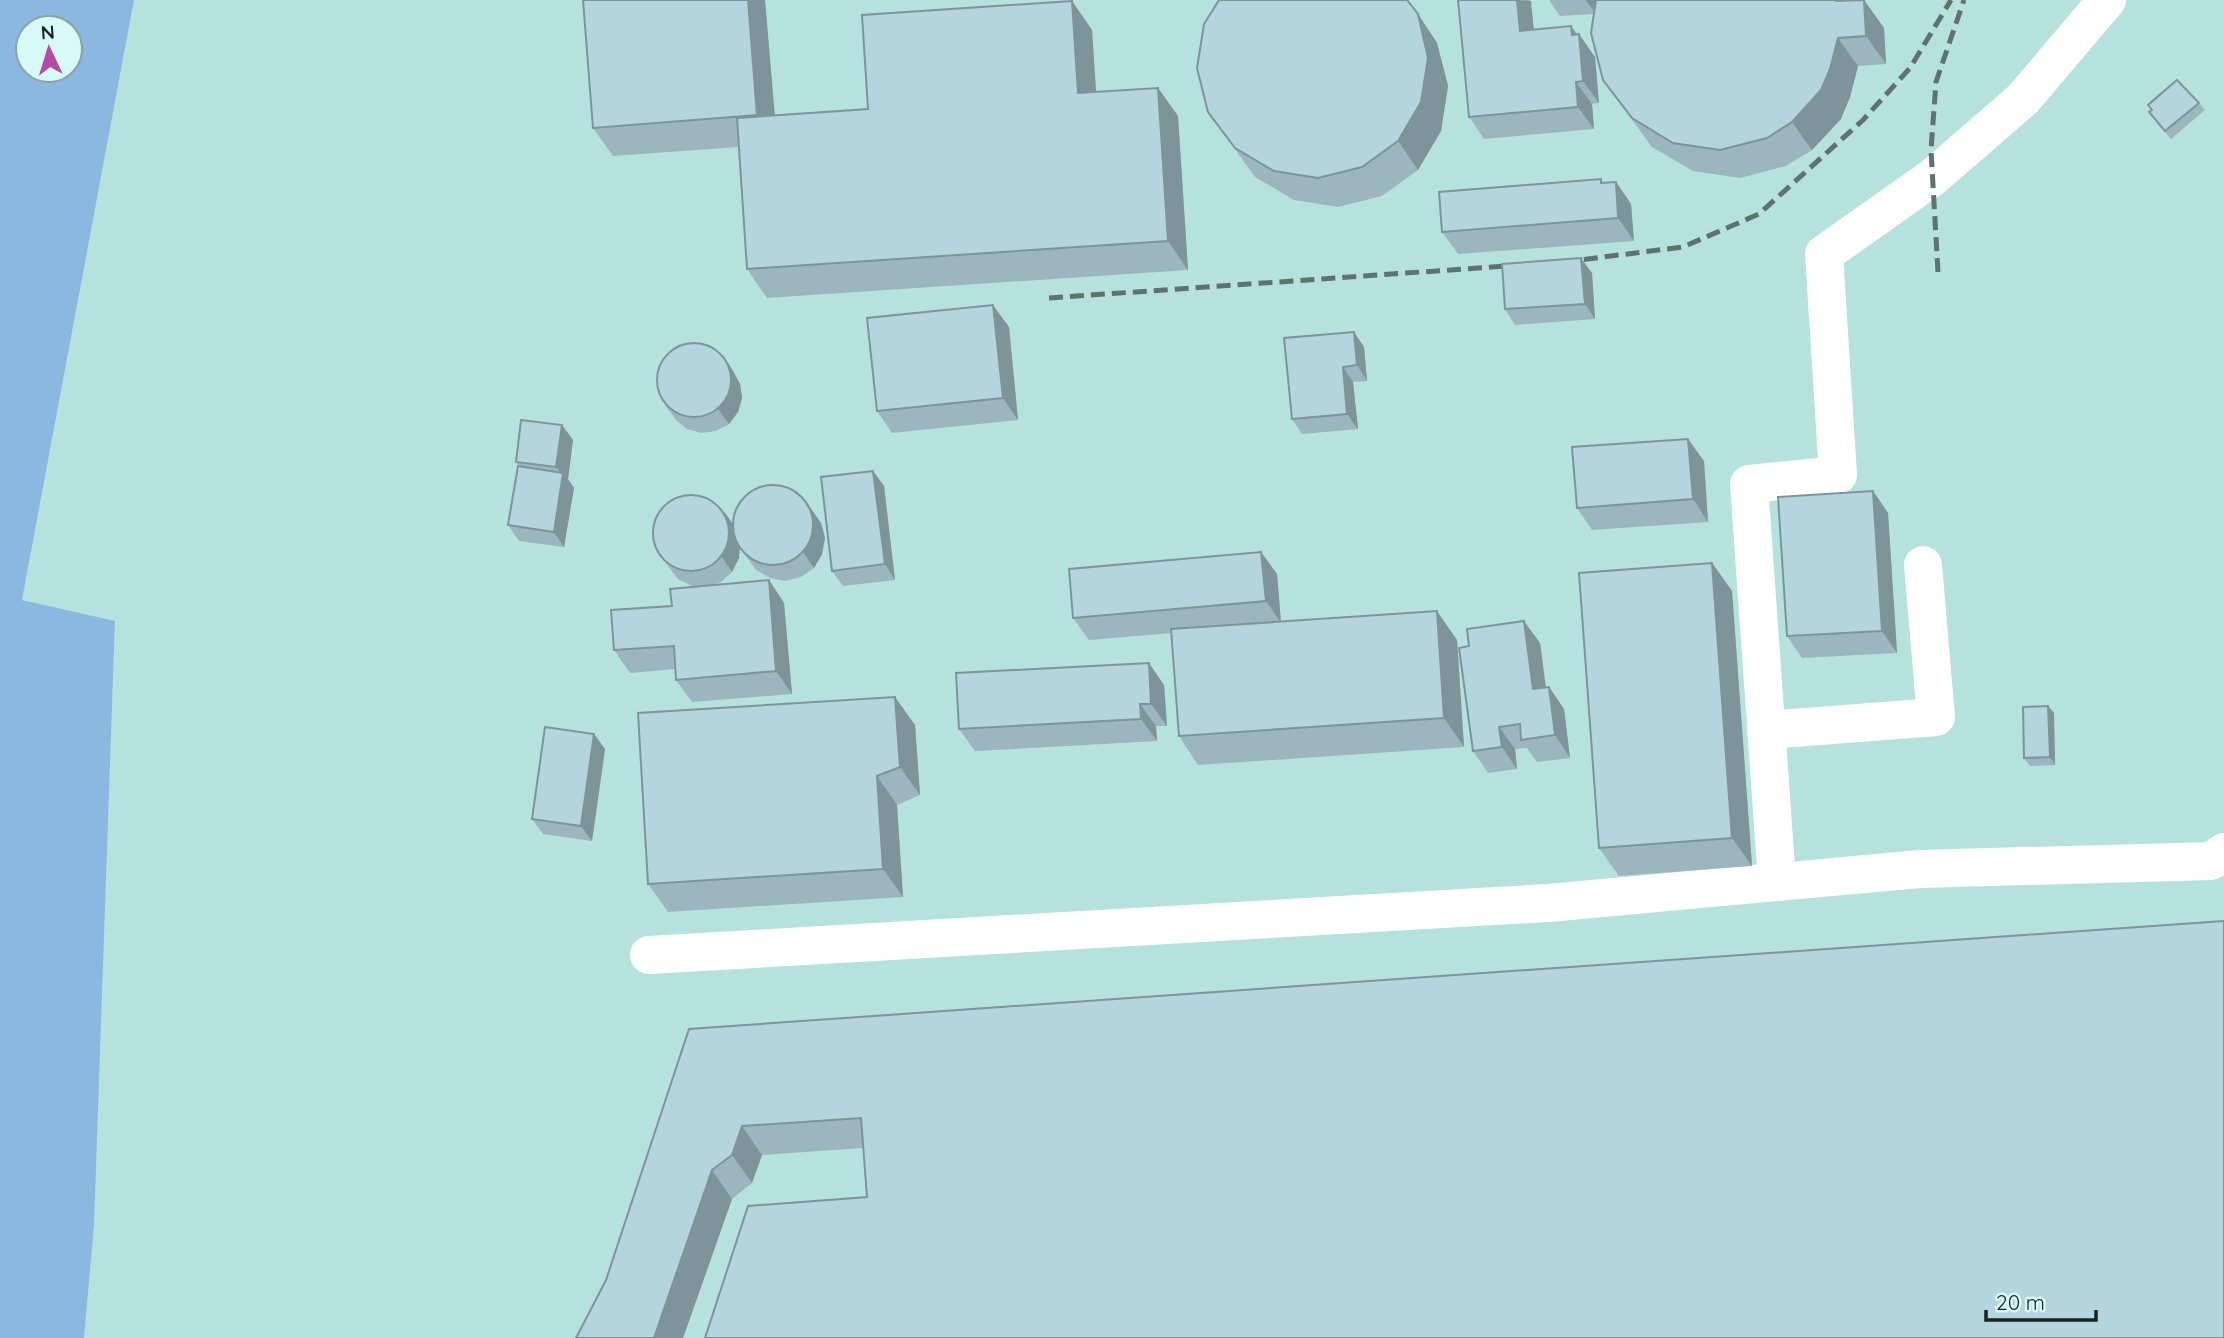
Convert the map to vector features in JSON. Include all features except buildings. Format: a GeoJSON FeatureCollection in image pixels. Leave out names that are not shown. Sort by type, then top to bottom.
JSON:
{"type":"FeatureCollection","features":[{"type":"Feature","properties":{"kind":"lane"},"geometry":{"type":"LineString","coordinates":[[1777,882],[1749,484],[1838,475],[1824,254],[1933,177],[2023,99],[2108,0]]}},
{"type":"Feature","properties":{"kind":"lane"},"geometry":{"type":"LineString","coordinates":[[1766,730],[1937,717],[1923,565]]}},
{"type":"Feature","properties":{"kind":"lane"},"geometry":{"type":"LineString","coordinates":[[649,955],[1548,903],[1920,869],[2211,861],[2224,852]]}},
{"type":"Feature","properties":{"kind":"shaded area"},"geometry":{"type":"Polygon","coordinates":[[[134,0],[2224,0],[2224,1338],[84,1338],[94,1226],[115,622],[22,600],[134,0]]]}},
{"type":"Feature","properties":{"kind":"water"},"geometry":{"type":"Polygon","coordinates":[[[0,0],[134,0],[22,600],[115,621],[94,1226],[84,1338],[0,1338],[0,0]]]}},
{"type":"Feature","properties":{"kind":"railway"},"geometry":{"type":"LineString","coordinates":[[1563,262],[1683,247],[1759,214],[1863,120],[1910,68],[1951,0]]}},
{"type":"Feature","properties":{"kind":"railway"},"geometry":{"type":"LineString","coordinates":[[1938,272],[1931,150],[1936,82],[1964,0]]}},
{"type":"Feature","properties":{"kind":"railway"},"geometry":{"type":"LineString","coordinates":[[1049,298],[1521,265]]}}]}
